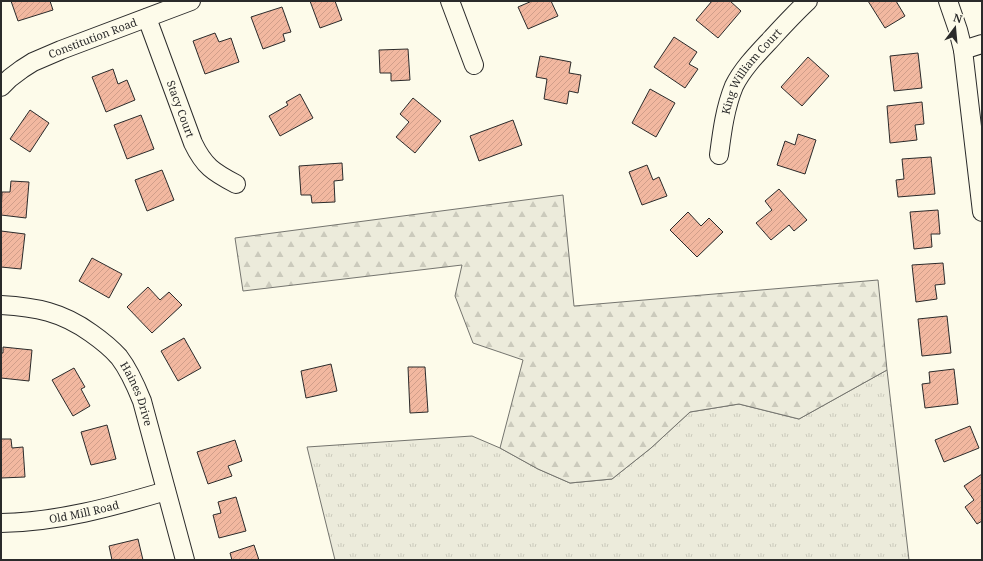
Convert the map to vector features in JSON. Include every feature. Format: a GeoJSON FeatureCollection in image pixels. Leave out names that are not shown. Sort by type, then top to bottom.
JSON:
{"type":"FeatureCollection","features":[{"type":"Feature","properties":{"kind":"street","name":"Constitution Road"},"geometry":{"type":"LineString","coordinates":[[4,78],[61,50],[147,18],[169,5],[191,1]]}},
{"type":"Feature","properties":{"kind":"street"},"geometry":{"type":"LineString","coordinates":[[450,1],[474,65]]}},
{"type":"Feature","properties":{"kind":"street","name":"King William Court"},"geometry":{"type":"LineString","coordinates":[[719,155],[727,106],[735,86],[745,69],[761,50],[794,13],[808,1]]}},
{"type":"Feature","properties":{"kind":"street"},"geometry":{"type":"LineString","coordinates":[[948,1],[963,50],[982,212]]}},
{"type":"Feature","properties":{"kind":"street","name":"Stacy Court"},"geometry":{"type":"LineString","coordinates":[[147,18],[198,154],[212,170],[236,184]]}},
{"type":"Feature","properties":{"kind":"street"},"geometry":{"type":"LineString","coordinates":[[963,50],[982,44]]}},
{"type":"Feature","properties":{"kind":"street","name":"Haines Drive"},"geometry":{"type":"LineString","coordinates":[[1,304],[47,311],[63,317],[80,325],[94,335],[107,345],[119,358],[136,386],[142,401],[185,560]]}},
{"type":"Feature","properties":{"kind":"street","name":"Old Mill Road"},"geometry":{"type":"LineString","coordinates":[[1,523],[42,520],[80,514],[166,491]]}},
{"type":"Feature","properties":{"kind":"green space"},"geometry":{"type":"Polygon","coordinates":[[[563,195],[574,306],[878,280],[887,370],[799,419],[739,404],[690,412],[651,448],[612,479],[570,483],[538,469],[500,448],[523,360],[473,343],[455,296],[462,265],[243,291],[235,238],[563,195]]]}},
{"type":"Feature","properties":{"kind":"green space"},"geometry":{"type":"Polygon","coordinates":[[[887,370],[909,560],[335,560],[307,447],[472,436],[500,448],[538,469],[570,483],[612,479],[651,448],[690,412],[739,404],[799,419],[887,370]]]}},
{"type":"Feature","properties":{"kind":"building"},"geometry":{"type":"Polygon","coordinates":[[[11,1],[50,1],[53,10],[18,21],[11,1]]]}},
{"type":"Feature","properties":{"kind":"building"},"geometry":{"type":"Polygon","coordinates":[[[310,1],[335,1],[342,20],[320,28],[310,1]]]}},
{"type":"Feature","properties":{"kind":"building"},"geometry":{"type":"Polygon","coordinates":[[[532,1],[551,1],[558,16],[528,29],[518,7],[532,1]]]}},
{"type":"Feature","properties":{"kind":"building"},"geometry":{"type":"Polygon","coordinates":[[[712,1],[730,1],[741,11],[718,38],[696,20],[712,1]]]}},
{"type":"Feature","properties":{"kind":"building"},"geometry":{"type":"Polygon","coordinates":[[[868,1],[896,1],[905,16],[885,28],[868,1]]]}},
{"type":"Feature","properties":{"kind":"building"},"geometry":{"type":"Polygon","coordinates":[[[282,7],[291,32],[283,34],[285,41],[263,49],[251,17],[282,7]]]}},
{"type":"Feature","properties":{"kind":"building"},"geometry":{"type":"Polygon","coordinates":[[[215,33],[219,42],[231,38],[239,62],[205,74],[193,41],[215,33]]]}},
{"type":"Feature","properties":{"kind":"building"},"geometry":{"type":"Polygon","coordinates":[[[674,37],[697,52],[689,64],[698,69],[685,88],[654,67],[674,37]]]}},
{"type":"Feature","properties":{"kind":"building"},"geometry":{"type":"Polygon","coordinates":[[[408,49],[410,80],[391,81],[391,73],[380,73],[379,50],[408,49]]]}},
{"type":"Feature","properties":{"kind":"building"},"geometry":{"type":"Polygon","coordinates":[[[918,53],[922,88],[894,91],[890,56],[918,53]]]}},
{"type":"Feature","properties":{"kind":"building"},"geometry":{"type":"Polygon","coordinates":[[[540,56],[571,62],[569,73],[581,75],[578,93],[569,91],[567,104],[544,99],[547,79],[536,77],[540,56]]]}},
{"type":"Feature","properties":{"kind":"building"},"geometry":{"type":"Polygon","coordinates":[[[808,57],[829,76],[802,106],[781,87],[808,57]]]}},
{"type":"Feature","properties":{"kind":"building"},"geometry":{"type":"Polygon","coordinates":[[[113,69],[118,84],[127,80],[135,100],[106,112],[92,77],[113,69]]]}},
{"type":"Feature","properties":{"kind":"building"},"geometry":{"type":"Polygon","coordinates":[[[650,89],[675,103],[656,137],[632,123],[650,89]]]}},
{"type":"Feature","properties":{"kind":"building"},"geometry":{"type":"Polygon","coordinates":[[[300,94],[313,118],[280,136],[269,116],[288,105],[286,102],[300,94]]]}},
{"type":"Feature","properties":{"kind":"building"},"geometry":{"type":"Polygon","coordinates":[[[413,98],[441,121],[415,153],[396,137],[409,122],[400,114],[413,98]]]}},
{"type":"Feature","properties":{"kind":"building"},"geometry":{"type":"Polygon","coordinates":[[[922,102],[924,124],[915,125],[917,140],[890,143],[887,106],[922,102]]]}},
{"type":"Feature","properties":{"kind":"building"},"geometry":{"type":"Polygon","coordinates":[[[30,110],[49,123],[30,152],[10,139],[30,110]]]}},
{"type":"Feature","properties":{"kind":"building"},"geometry":{"type":"Polygon","coordinates":[[[141,115],[154,149],[127,159],[114,125],[141,115]]]}},
{"type":"Feature","properties":{"kind":"building"},"geometry":{"type":"Polygon","coordinates":[[[513,120],[522,145],[479,161],[470,136],[513,120]]]}},
{"type":"Feature","properties":{"kind":"building"},"geometry":{"type":"Polygon","coordinates":[[[798,134],[816,140],[805,174],[777,165],[785,141],[795,145],[798,134]]]}},
{"type":"Feature","properties":{"kind":"building"},"geometry":{"type":"Polygon","coordinates":[[[931,157],[935,194],[898,197],[896,180],[904,179],[902,159],[931,157]]]}},
{"type":"Feature","properties":{"kind":"building"},"geometry":{"type":"Polygon","coordinates":[[[342,163],[343,180],[334,181],[335,202],[312,203],[311,195],[301,195],[299,166],[342,163]]]}},
{"type":"Feature","properties":{"kind":"building"},"geometry":{"type":"Polygon","coordinates":[[[647,165],[653,180],[659,177],[667,196],[642,205],[629,172],[647,165]]]}},
{"type":"Feature","properties":{"kind":"building"},"geometry":{"type":"Polygon","coordinates":[[[162,170],[174,200],[147,211],[135,180],[162,170]]]}},
{"type":"Feature","properties":{"kind":"building"},"geometry":{"type":"Polygon","coordinates":[[[11,181],[29,182],[26,218],[1,215],[2,192],[10,192],[11,181]]]}},
{"type":"Feature","properties":{"kind":"building"},"geometry":{"type":"Polygon","coordinates":[[[779,189],[807,220],[794,231],[789,225],[771,240],[756,223],[772,210],[765,201],[779,189]]]}},
{"type":"Feature","properties":{"kind":"building"},"geometry":{"type":"Polygon","coordinates":[[[938,210],[940,234],[931,234],[932,247],[914,249],[910,212],[938,210]]]}},
{"type":"Feature","properties":{"kind":"building"},"geometry":{"type":"Polygon","coordinates":[[[688,212],[701,226],[709,218],[723,232],[697,257],[670,230],[688,212]]]}},
{"type":"Feature","properties":{"kind":"building"},"geometry":{"type":"Polygon","coordinates":[[[1,231],[25,234],[21,269],[1,267],[1,231]]]}},
{"type":"Feature","properties":{"kind":"building"},"geometry":{"type":"Polygon","coordinates":[[[92,258],[122,274],[109,298],[79,281],[92,258]]]}},
{"type":"Feature","properties":{"kind":"building"},"geometry":{"type":"Polygon","coordinates":[[[943,263],[945,284],[935,285],[937,299],[916,302],[912,265],[943,263]]]}},
{"type":"Feature","properties":{"kind":"building"},"geometry":{"type":"Polygon","coordinates":[[[148,287],[160,300],[169,292],[182,305],[152,333],[127,307],[148,287]]]}},
{"type":"Feature","properties":{"kind":"building"},"geometry":{"type":"Polygon","coordinates":[[[947,316],[951,353],[922,356],[918,319],[947,316]]]}},
{"type":"Feature","properties":{"kind":"building"},"geometry":{"type":"Polygon","coordinates":[[[184,338],[201,368],[178,381],[161,351],[184,338]]]}},
{"type":"Feature","properties":{"kind":"building"},"geometry":{"type":"Polygon","coordinates":[[[3,347],[32,350],[29,381],[1,378],[1,353],[3,353],[3,347]]]}},
{"type":"Feature","properties":{"kind":"building"},"geometry":{"type":"Polygon","coordinates":[[[331,364],[337,391],[306,398],[301,371],[331,364]]]}},
{"type":"Feature","properties":{"kind":"building"},"geometry":{"type":"Polygon","coordinates":[[[408,367],[425,367],[428,412],[410,413],[408,367]]]}},
{"type":"Feature","properties":{"kind":"building"},"geometry":{"type":"Polygon","coordinates":[[[74,368],[85,387],[81,389],[90,406],[73,416],[52,380],[74,368]]]}},
{"type":"Feature","properties":{"kind":"building"},"geometry":{"type":"Polygon","coordinates":[[[954,369],[958,404],[925,408],[922,384],[930,383],[929,372],[954,369]]]}},
{"type":"Feature","properties":{"kind":"building"},"geometry":{"type":"Polygon","coordinates":[[[107,425],[116,459],[91,465],[81,432],[107,425]]]}},
{"type":"Feature","properties":{"kind":"building"},"geometry":{"type":"Polygon","coordinates":[[[970,426],[979,448],[944,462],[935,440],[970,426]]]}},
{"type":"Feature","properties":{"kind":"building"},"geometry":{"type":"Polygon","coordinates":[[[1,439],[11,439],[12,448],[23,447],[25,477],[1,478],[1,439]]]}},
{"type":"Feature","properties":{"kind":"building"},"geometry":{"type":"Polygon","coordinates":[[[235,440],[242,461],[228,466],[232,476],[208,484],[197,452],[235,440]]]}},
{"type":"Feature","properties":{"kind":"building"},"geometry":{"type":"Polygon","coordinates":[[[982,474],[982,521],[977,524],[965,507],[974,500],[964,486],[982,474]]]}},
{"type":"Feature","properties":{"kind":"building"},"geometry":{"type":"Polygon","coordinates":[[[236,497],[246,531],[219,538],[213,515],[221,513],[218,502],[236,497]]]}},
{"type":"Feature","properties":{"kind":"building"},"geometry":{"type":"Polygon","coordinates":[[[138,539],[143,560],[112,560],[109,546],[138,539]]]}},
{"type":"Feature","properties":{"kind":"building"},"geometry":{"type":"Polygon","coordinates":[[[254,545],[259,560],[232,560],[230,553],[254,545]]]}}]}
